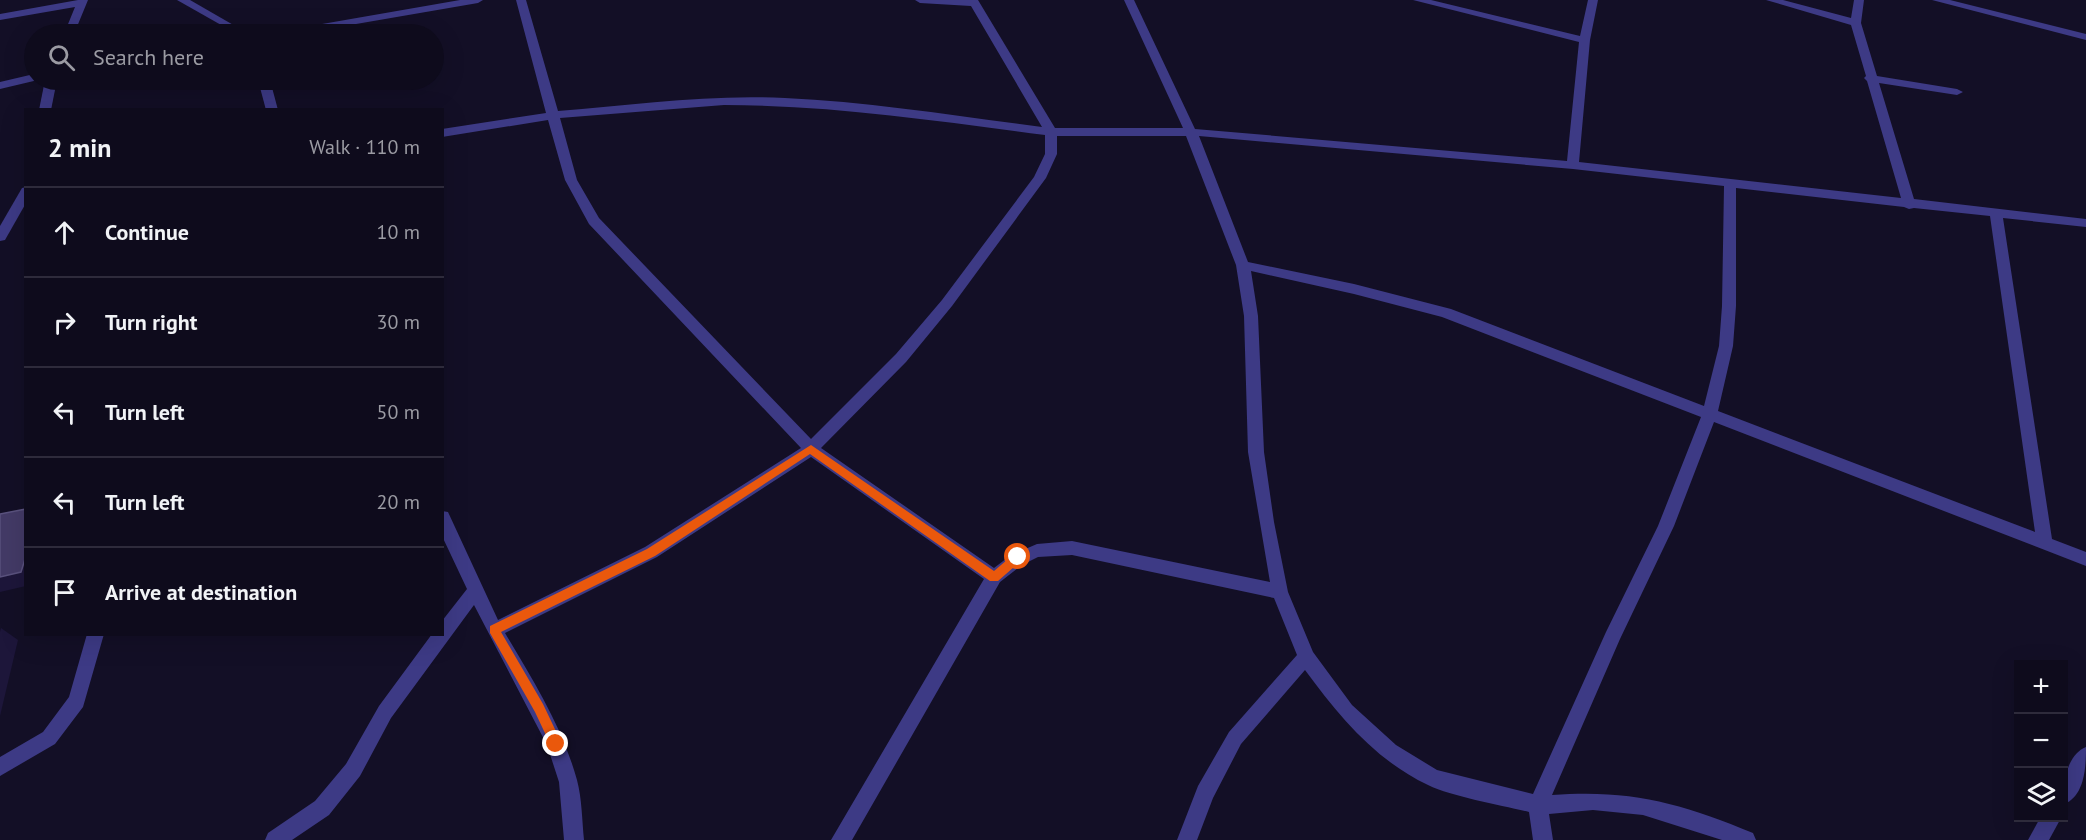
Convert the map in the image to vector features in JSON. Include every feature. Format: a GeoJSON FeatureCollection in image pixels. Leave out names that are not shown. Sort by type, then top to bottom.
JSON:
{"type":"FeatureCollection","features":[{"type":"Feature","properties":{"kind":"street"},"geometry":{"type":"LineString","coordinates":[[182,0],[226,24]]}},
{"type":"Feature","properties":{"kind":"street"},"geometry":{"type":"LineString","coordinates":[[340,24],[478,0]]}},
{"type":"Feature","properties":{"kind":"street"},"geometry":{"type":"LineString","coordinates":[[521,0],[571,180],[594,221],[811,449],[994,577]]}},
{"type":"Feature","properties":{"kind":"street"},"geometry":{"type":"LineString","coordinates":[[494,630],[651,552],[811,449],[901,358],[946,303],[1040,178],[1051,154],[1051,132],[974,2],[920,0]]}},
{"type":"Feature","properties":{"kind":"street"},"geometry":{"type":"LineString","coordinates":[[1129,0],[1191,132],[1243,265],[1251,316],[1256,452],[1280,592],[1306,657],[1346,711],[1389,751],[1433,778],[1538,805],[1593,801],[1643,807],[1701,822],[1746,840]]}},
{"type":"Feature","properties":{"kind":"street"},"geometry":{"type":"LineString","coordinates":[[1418,0],[1585,40]]}},
{"type":"Feature","properties":{"kind":"street"},"geometry":{"type":"LineString","coordinates":[[1573,165],[1585,40],[1593,0]]}},
{"type":"Feature","properties":{"kind":"street"},"geometry":{"type":"LineString","coordinates":[[1771,0],[1857,24]]}},
{"type":"Feature","properties":{"kind":"street"},"geometry":{"type":"LineString","coordinates":[[1859,0],[1857,24],[1870,78],[1908,205]]}},
{"type":"Feature","properties":{"kind":"street"},"geometry":{"type":"LineString","coordinates":[[1937,0],[2086,37]]}},
{"type":"Feature","properties":{"kind":"street"},"geometry":{"type":"LineString","coordinates":[[0,17],[83,2]]}},
{"type":"Feature","properties":{"kind":"street"},"geometry":{"type":"LineString","coordinates":[[73,24],[83,2]]}},
{"type":"Feature","properties":{"kind":"street"},"geometry":{"type":"LineString","coordinates":[[1870,78],[1957,92]]}},
{"type":"Feature","properties":{"kind":"street"},"geometry":{"type":"LineString","coordinates":[[0,86],[24,80]]}},
{"type":"Feature","properties":{"kind":"street"},"geometry":{"type":"LineString","coordinates":[[45,108],[49,90]]}},
{"type":"Feature","properties":{"kind":"street"},"geometry":{"type":"LineString","coordinates":[[267,90],[271,108]]}},
{"type":"Feature","properties":{"kind":"street"},"geometry":{"type":"LineString","coordinates":[[444,133],[555,116],[724,101],[784,101],[856,107],[1051,132],[1191,132],[1573,165],[1908,205],[2086,223]]}},
{"type":"Feature","properties":{"kind":"street"},"geometry":{"type":"LineString","coordinates":[[1543,840],[1538,805],[1612,637],[1666,526],[1708,416],[1726,346],[1730,306],[1730,184]]}},
{"type":"Feature","properties":{"kind":"street"},"geometry":{"type":"LineString","coordinates":[[0,237],[24,195]]}},
{"type":"Feature","properties":{"kind":"street"},"geometry":{"type":"LineString","coordinates":[[1996,213],[2045,544]]}},
{"type":"Feature","properties":{"kind":"street"},"geometry":{"type":"LineString","coordinates":[[1243,265],[1354,289],[1446,314],[2086,559]]}},
{"type":"Feature","properties":{"kind":"street"},"geometry":{"type":"LineString","coordinates":[[444,521],[494,630],[539,708],[556,744],[568,782],[574,840]]}},
{"type":"Feature","properties":{"kind":"street"},"geometry":{"type":"LineString","coordinates":[[841,840],[994,577],[1018,557],[1039,549],[1058,546],[1167,565],[1280,592]]}},
{"type":"Feature","properties":{"kind":"street"},"geometry":{"type":"LineString","coordinates":[[444,633],[475,591]]}},
{"type":"Feature","properties":{"kind":"street"},"geometry":{"type":"LineString","coordinates":[[0,767],[49,738],[77,700],[95,636]]}},
{"type":"Feature","properties":{"kind":"street"},"geometry":{"type":"LineString","coordinates":[[275,840],[322,808],[353,770],[386,712],[442,636]]}},
{"type":"Feature","properties":{"kind":"street"},"geometry":{"type":"LineString","coordinates":[[1187,840],[1205,793],[1234,738],[1306,657]]}},
{"type":"Feature","properties":{"kind":"street"},"geometry":{"type":"LineString","coordinates":[[2068,788],[2086,756]]}},
{"type":"Feature","properties":{"kind":"street"},"geometry":{"type":"LineString","coordinates":[[2038,840],[2049,822]]}},
{"type":"Feature","properties":{"kind":"building"},"geometry":{"type":"Polygon","coordinates":[[[24,509],[24,562],[21,572],[0,577],[0,514],[24,509]]]}},
{"type":"Feature","properties":{"kind":"route"},"geometry":{"type":"LineString","coordinates":[[556,744],[539,708],[494,630],[651,552],[811,449],[994,577],[1018,557]]}}]}
